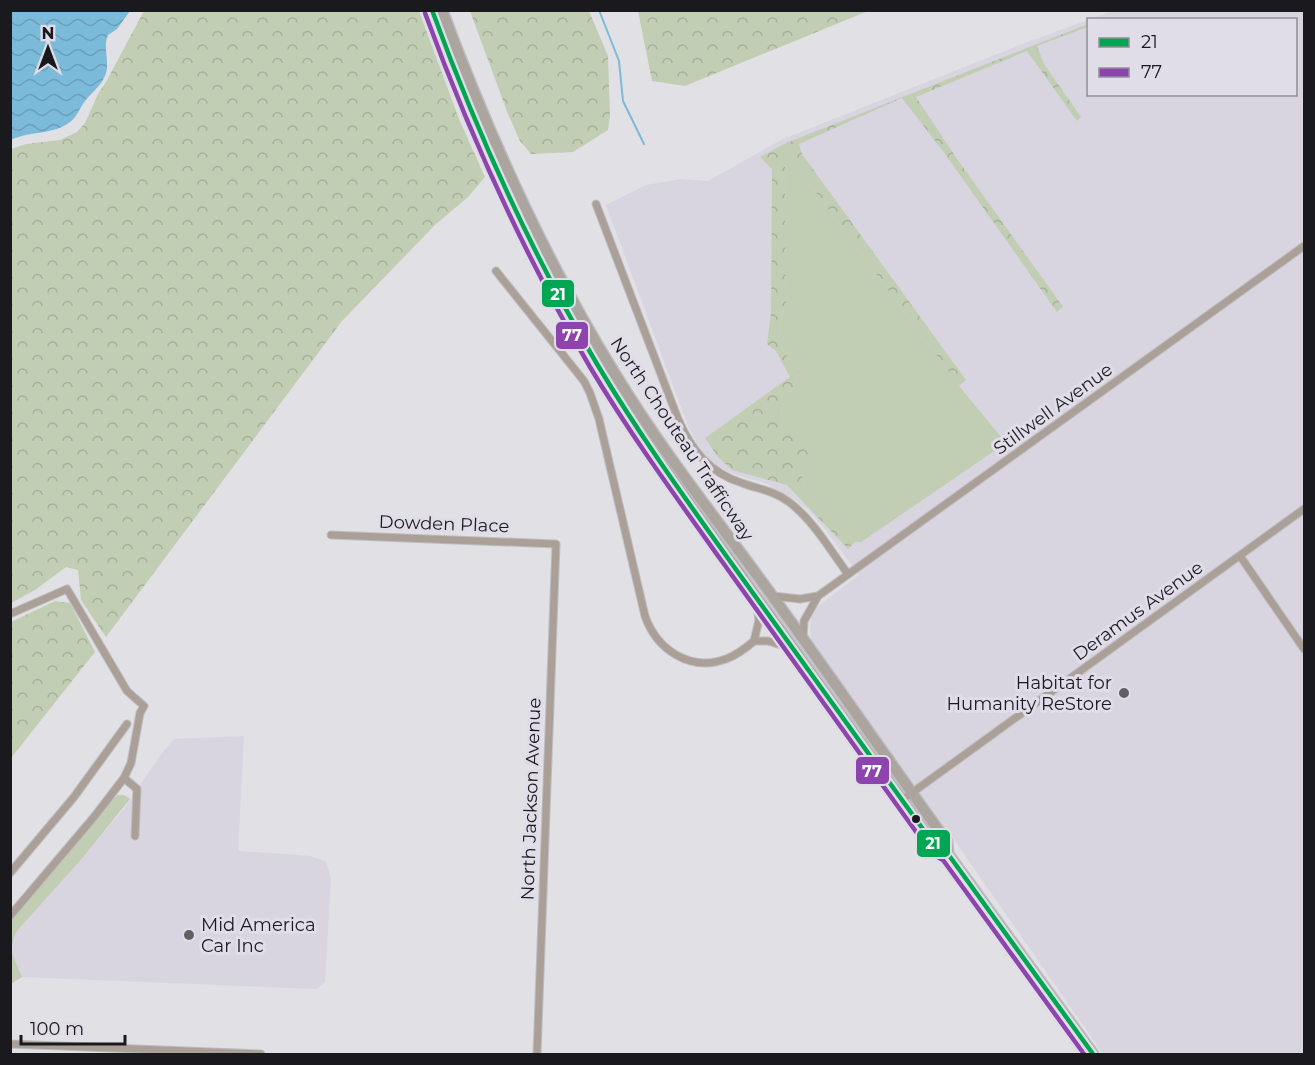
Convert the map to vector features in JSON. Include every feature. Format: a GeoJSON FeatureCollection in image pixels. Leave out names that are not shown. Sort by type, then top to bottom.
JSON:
{"type":"FeatureCollection","features":[{"type":"Feature","properties":{"kind":"main road","name":"North Chouteau Trafficway"},"geometry":{"type":"LineString","coordinates":[[432,10],[458,83],[486,149],[598,366],[628,414],[791,648],[938,850],[948,854]]}},
{"type":"Feature","properties":{"kind":"main road","name":"North Chouteau Trafficway"},"geometry":{"type":"LineString","coordinates":[[442,10],[467,77],[548,266],[615,375],[701,501],[947,842],[948,854],[1093,1054]]}},
{"type":"Feature","properties":{"kind":"street","name":"North Chouteau Trafficway"},"geometry":{"type":"LineString","coordinates":[[596,204],[678,419],[693,448],[707,464],[723,475],[772,492],[790,502],[807,520],[848,574]]}},
{"type":"Feature","properties":{"kind":"street","name":"Stillwell Avenue"},"geometry":{"type":"LineString","coordinates":[[803,640],[804,621],[818,596],[1305,246]]}},
{"type":"Feature","properties":{"kind":"street"},"geometry":{"type":"LineString","coordinates":[[496,271],[584,381],[590,393],[599,419],[645,616],[656,639],[674,654],[692,660],[713,662],[736,654],[754,641],[768,641],[791,648]]}},
{"type":"Feature","properties":{"kind":"street","name":"Deramus Avenue"},"geometry":{"type":"LineString","coordinates":[[902,800],[1305,509]]}},
{"type":"Feature","properties":{"kind":"street","name":"Dowden Place"},"geometry":{"type":"LineString","coordinates":[[331,535],[556,544]]}},
{"type":"Feature","properties":{"kind":"street","name":"North Jackson Avenue"},"geometry":{"type":"LineString","coordinates":[[537,1054],[556,544]]}},
{"type":"Feature","properties":{"kind":"street"},"geometry":{"type":"LineString","coordinates":[[1240,556],[1305,648]]}},
{"type":"Feature","properties":{"kind":"street"},"geometry":{"type":"LineString","coordinates":[[10,614],[67,589],[127,691],[144,706],[138,721],[131,763],[124,778],[10,916]]}},
{"type":"Feature","properties":{"kind":"street"},"geometry":{"type":"LineString","coordinates":[[771,595],[789,599],[818,596]]}},
{"type":"Feature","properties":{"kind":"street","name":"North Chouteau Trafficway"},"geometry":{"type":"LineString","coordinates":[[754,641],[759,620],[755,596]]}},
{"type":"Feature","properties":{"kind":"street"},"geometry":{"type":"LineString","coordinates":[[10,873],[74,797],[127,724]]}},
{"type":"Feature","properties":{"kind":"street"},"geometry":{"type":"LineString","coordinates":[[124,778],[137,789],[135,836]]}},
{"type":"Feature","properties":{"kind":"street"},"geometry":{"type":"LineString","coordinates":[[10,1044],[261,1054]]}},
{"type":"Feature","properties":{"kind":"shaded area"},"geometry":{"type":"Polygon","coordinates":[[[1115,10],[1304,11],[1304,1054],[1103,1054],[813,642],[810,632],[811,618],[816,608],[859,575],[807,509],[767,484],[730,473],[713,463],[700,450],[688,426],[606,205],[646,185],[681,179],[708,181],[783,139],[1087,20],[1087,96],[1297,96],[1297,18],[1093,18],[1115,10]]]}},
{"type":"Feature","properties":{"kind":"shaded area"},"geometry":{"type":"Polygon","coordinates":[[[244,736],[238,851],[311,856],[326,862],[331,879],[325,982],[316,989],[22,977],[11,951],[16,932],[124,809],[174,739],[244,736]]]}},
{"type":"Feature","properties":{"kind":"green space"},"geometry":{"type":"Polygon","coordinates":[[[638,10],[868,11],[685,86],[652,81],[638,10]]]}},
{"type":"Feature","properties":{"kind":"green space"},"geometry":{"type":"Polygon","coordinates":[[[144,11],[419,11],[459,119],[485,177],[468,197],[435,225],[342,321],[106,637],[81,600],[78,570],[66,567],[35,590],[11,603],[11,149],[26,144],[60,140],[77,132],[85,123],[98,94],[144,11]]]}},
{"type":"Feature","properties":{"kind":"green space"},"geometry":{"type":"Polygon","coordinates":[[[470,11],[589,11],[608,56],[610,116],[608,130],[573,152],[531,154],[520,141],[508,114],[470,11]]]}},
{"type":"Feature","properties":{"kind":"green space"},"geometry":{"type":"Polygon","coordinates":[[[1087,24],[1087,27],[1037,46],[1044,64],[1081,117],[1077,121],[1027,51],[916,97],[955,156],[1063,307],[1057,312],[945,154],[902,98],[799,144],[802,154],[966,380],[959,386],[791,159],[785,162],[786,303],[778,330],[782,349],[798,371],[795,385],[786,397],[781,411],[787,429],[814,442],[814,455],[802,473],[804,485],[855,542],[848,549],[787,485],[732,470],[718,457],[705,438],[790,377],[776,351],[767,344],[771,314],[772,169],[760,157],[786,143],[1087,24]]]}},
{"type":"Feature","properties":{"kind":"green space"},"geometry":{"type":"Polygon","coordinates":[[[791,159],[959,386],[1006,443],[861,542],[855,542],[804,485],[802,473],[814,455],[787,429],[781,411],[786,397],[795,385],[798,371],[782,349],[778,330],[786,303],[785,162],[791,159]]]}},
{"type":"Feature","properties":{"kind":"green space"},"geometry":{"type":"Polygon","coordinates":[[[55,601],[70,603],[95,652],[11,758],[11,622],[55,601]]]}},
{"type":"Feature","properties":{"kind":"green space"},"geometry":{"type":"Polygon","coordinates":[[[118,795],[124,795],[130,799],[84,856],[16,932],[11,948],[11,921],[118,795]]]}},
{"type":"Feature","properties":{"kind":"green space"},"geometry":{"type":"Polygon","coordinates":[[[11,951],[22,977],[10,984],[11,951]]]}},
{"type":"Feature","properties":{"kind":"water"},"geometry":{"type":"Polygon","coordinates":[[[11,10],[130,11],[117,29],[108,35],[105,76],[75,117],[69,123],[53,130],[11,140],[11,10]]]}},
{"type":"Feature","properties":{"kind":"waterway"},"geometry":{"type":"LineString","coordinates":[[599,10],[619,61],[623,101],[644,144]]}},
{"type":"Feature","properties":{"kind":"transit line","name":"21"},"geometry":{"type":"LineString","coordinates":[[432,10],[467,101],[507,191],[550,279],[612,389],[693,510],[938,850],[948,854],[1093,1054]]}},
{"type":"Feature","properties":{"kind":"transit line","name":"77"},"geometry":{"type":"LineString","coordinates":[[425,13],[460,104],[500,194],[543,281],[605,392],[670,489],[932,854],[943,860],[1084,1054]]}},
{"type":"Feature","properties":{"kind":"place","name":"Habitat for Humanity ReStore"},"geometry":{"type":"Point","coordinates":[1124,693]}},
{"type":"Feature","properties":{"kind":"place","name":"Mid America Car Inc"},"geometry":{"type":"Point","coordinates":[189,935]}}]}
